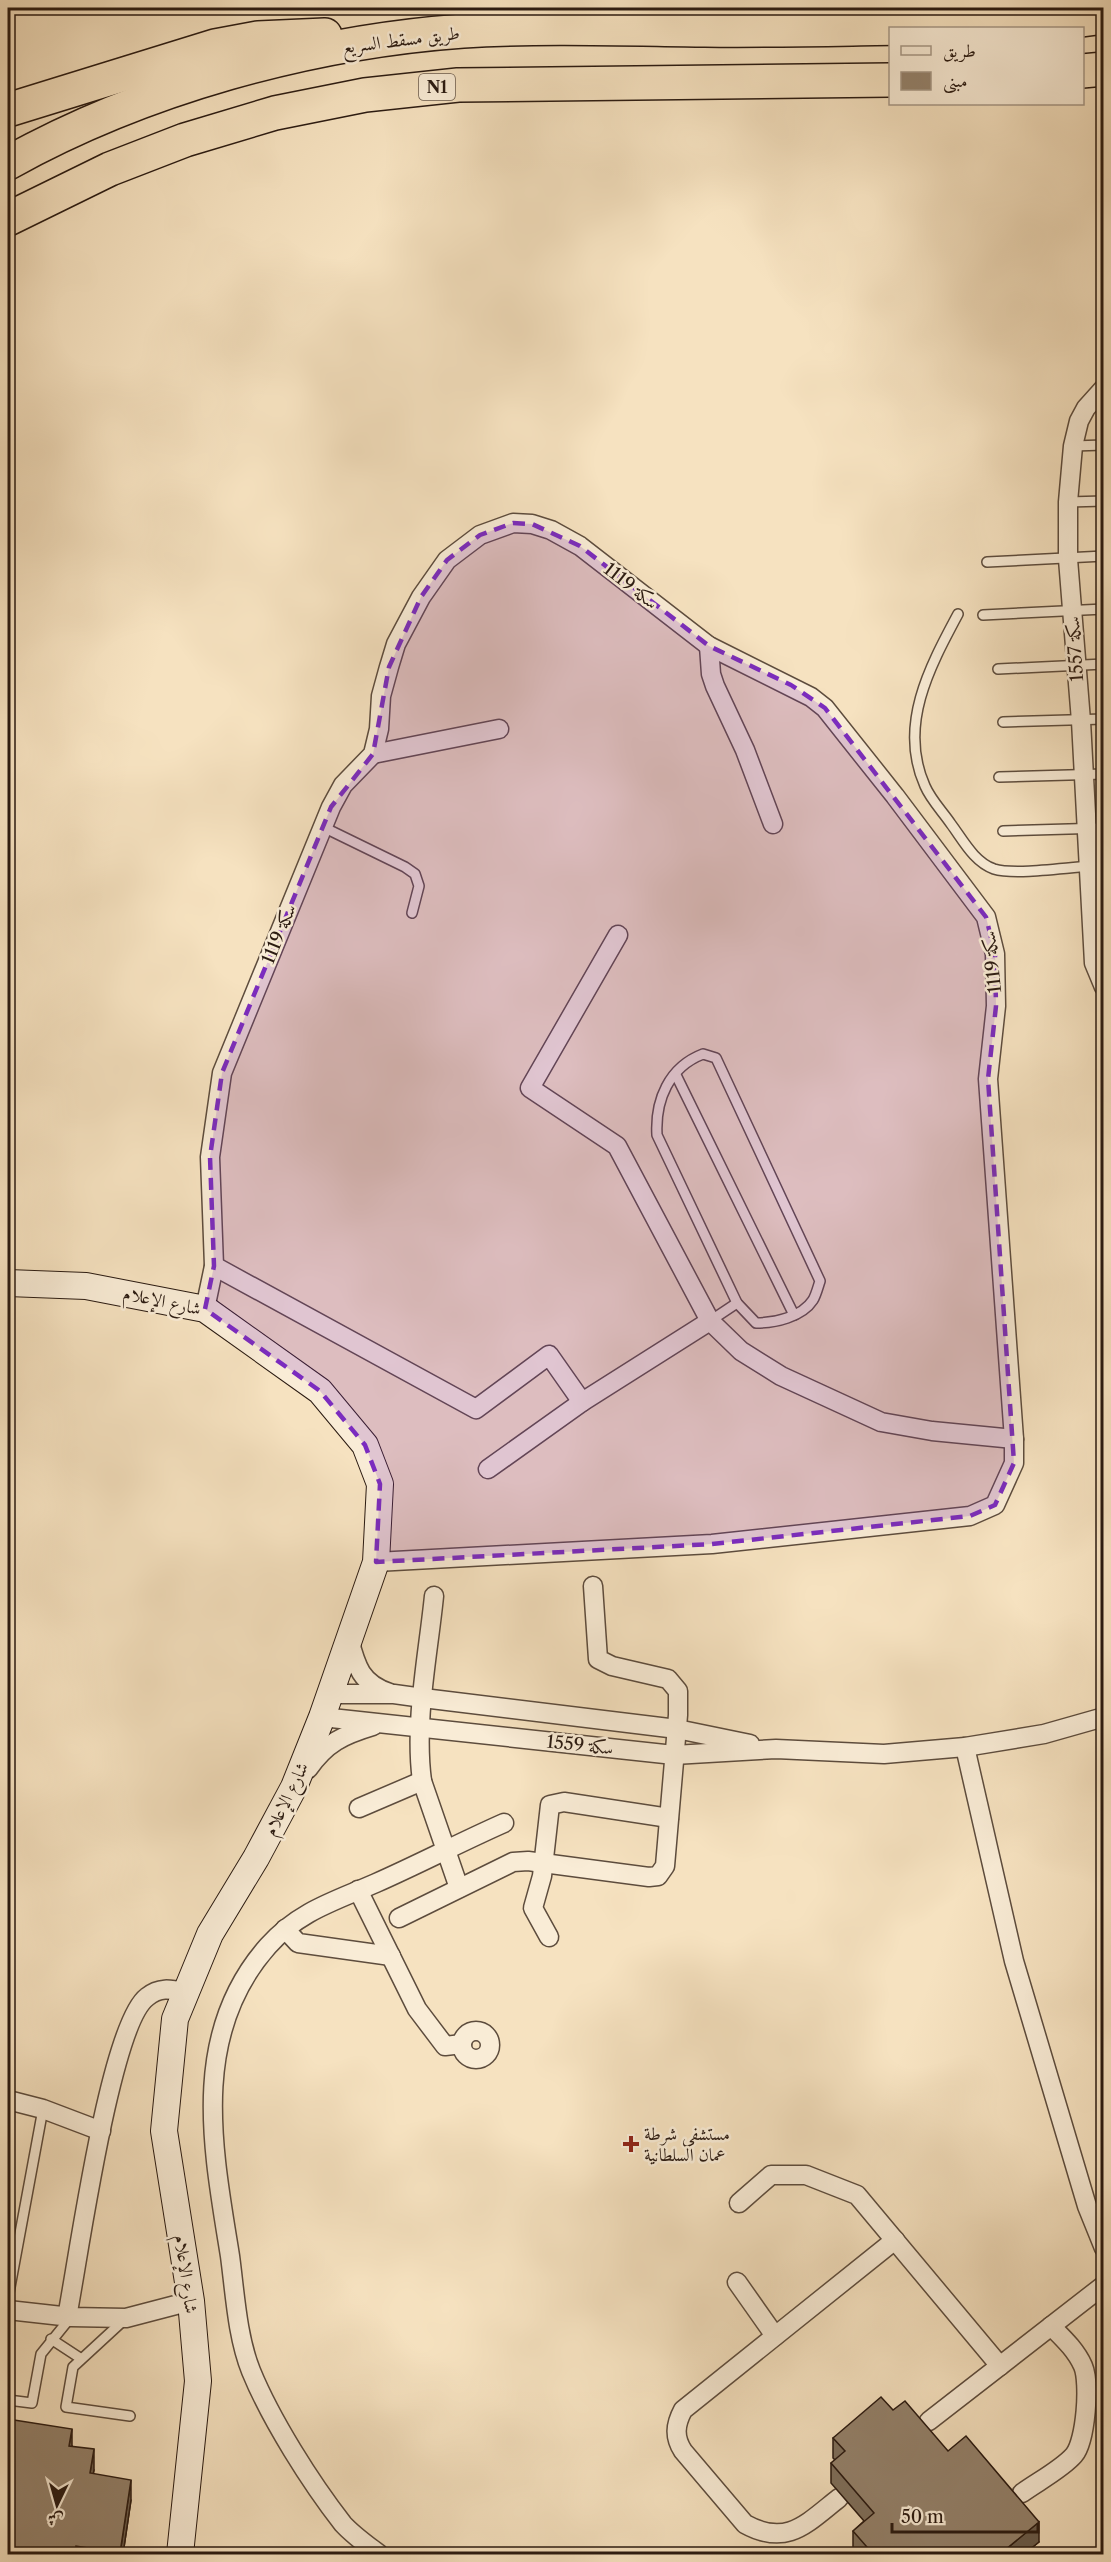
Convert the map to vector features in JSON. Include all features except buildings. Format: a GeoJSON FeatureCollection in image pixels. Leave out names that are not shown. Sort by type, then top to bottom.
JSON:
{"type":"FeatureCollection","features":[{"type":"Feature","properties":{"kind":"highway","name":"طريق مسقط السريع"},"geometry":{"type":"LineString","coordinates":[[975,27],[1079,21],[1104,17]]}},
{"type":"Feature","properties":{"kind":"highway","name":"طريق مسقط السريع"},"geometry":{"type":"LineString","coordinates":[[8,163],[99,117],[161,94],[279,60],[396,38],[465,31],[889,28]]}},
{"type":"Feature","properties":{"kind":"highway"},"geometry":{"type":"LineString","coordinates":[[8,110],[236,41],[286,35],[396,38]]}},
{"type":"Feature","properties":{"kind":"highway"},"geometry":{"type":"LineString","coordinates":[[1084,71],[1104,69]]}},
{"type":"Feature","properties":{"kind":"highway","name":"N1"},"geometry":{"type":"LineString","coordinates":[[8,219],[110,169],[184,140],[275,112],[365,95],[458,85],[889,80]]}},
{"type":"Feature","properties":{"kind":"highway"},"geometry":{"type":"LineString","coordinates":[[1084,86],[1104,85]]}},
{"type":"Feature","properties":{"kind":"main road","name":"شارع الإعلام"},"geometry":{"type":"LineString","coordinates":[[8,1283],[86,1286],[205,1309],[320,1391],[365,1445],[380,1484],[376,1562],[327,1705],[294,1788],[256,1858],[210,1934],[175,2019],[164,2131],[191,2301],[198,2380],[180,2554]]}},
{"type":"Feature","properties":{"kind":"street","name":"سكة 1557"},"geometry":{"type":"LineString","coordinates":[[1104,388],[1086,408],[1079,421],[1073,446],[1068,502],[1068,560],[1081,720],[1083,775],[1095,828],[1097,866],[1091,919],[1094,963],[1104,987]]}},
{"type":"Feature","properties":{"kind":"street","name":"سكة 1119"},"geometry":{"type":"LineString","coordinates":[[205,1309],[214,1266],[210,1157],[222,1073],[323,827],[343,785],[373,754],[379,729],[381,696],[396,644],[421,597],[447,560],[480,535],[513,523],[551,530],[580,546],[709,646],[791,685],[825,708],[986,917],[995,954],[996,1006],[988,1078],[1014,1439],[1014,1463],[995,1505],[970,1516],[712,1544],[376,1562]]}},
{"type":"Feature","properties":{"kind":"street"},"geometry":{"type":"LineString","coordinates":[[709,646],[713,680],[745,750],[773,824]]}},
{"type":"Feature","properties":{"kind":"street"},"geometry":{"type":"LineString","coordinates":[[373,754],[499,729]]}},
{"type":"Feature","properties":{"kind":"street","name":"سكة 1557"},"geometry":{"type":"LineString","coordinates":[[1091,919],[1104,941]]}},
{"type":"Feature","properties":{"kind":"street"},"geometry":{"type":"LineString","coordinates":[[618,935],[530,1088],[617,1146],[710,1321],[741,1351],[781,1376],[881,1422],[932,1431],[1014,1439]]}},
{"type":"Feature","properties":{"kind":"street"},"geometry":{"type":"LineString","coordinates":[[214,1266],[476,1409],[549,1355],[582,1402]]}},
{"type":"Feature","properties":{"kind":"street"},"geometry":{"type":"LineString","coordinates":[[488,1469],[582,1402],[710,1321]]}},
{"type":"Feature","properties":{"kind":"street"},"geometry":{"type":"LineString","coordinates":[[399,1918],[513,1862],[543,1863],[649,1877],[658,1875],[665,1866],[678,1691],[668,1678],[612,1666],[598,1659],[593,1586]]}},
{"type":"Feature","properties":{"kind":"street"},"geometry":{"type":"LineString","coordinates":[[434,1596],[423,1698],[420,1764],[422,1781],[459,1888]]}},
{"type":"Feature","properties":{"kind":"street","name":"سكة 1559"},"geometry":{"type":"LineString","coordinates":[[349,1639],[363,1677],[377,1689],[394,1694],[676,1729],[776,1749]]}},
{"type":"Feature","properties":{"kind":"street","name":"سكة 1559"},"geometry":{"type":"LineString","coordinates":[[327,1705],[394,1694]]}},
{"type":"Feature","properties":{"kind":"street","name":"سكة 1559"},"geometry":{"type":"LineString","coordinates":[[327,1705],[384,1724],[674,1755],[776,1749],[884,1754],[965,1747],[1044,1734],[1104,1717]]}},
{"type":"Feature","properties":{"kind":"street","name":"سكة 1559"},"geometry":{"type":"LineString","coordinates":[[294,1788],[327,1746],[346,1734],[384,1724]]}},
{"type":"Feature","properties":{"kind":"street"},"geometry":{"type":"LineString","coordinates":[[965,1747],[1014,1961],[1087,2206],[1104,2248]]}},
{"type":"Feature","properties":{"kind":"street"},"geometry":{"type":"LineString","coordinates":[[359,1808],[422,1781]]}},
{"type":"Feature","properties":{"kind":"street"},"geometry":{"type":"LineString","coordinates":[[549,1937],[533,1908],[543,1863],[550,1805],[564,1802],[669,1818]]}},
{"type":"Feature","properties":{"kind":"street"},"geometry":{"type":"LineString","coordinates":[[379,2554],[345,2526],[338,2517],[274,2418],[251,2370],[243,2339],[214,2153],[211,2104],[217,2049],[229,2009],[244,1978],[267,1947],[285,1929],[305,1914],[335,1898],[358,1890],[504,1823]]}},
{"type":"Feature","properties":{"kind":"street"},"geometry":{"type":"LineString","coordinates":[[358,1890],[417,2009],[445,2046],[462,2044]]}},
{"type":"Feature","properties":{"kind":"street"},"geometry":{"type":"LineString","coordinates":[[285,1929],[298,1943],[391,1956]]}},
{"type":"Feature","properties":{"kind":"street"},"geometry":{"type":"LineString","coordinates":[[69,2317],[106,2102],[122,2044],[135,2009],[147,1996],[164,1988],[185,1992]]}},
{"type":"Feature","properties":{"kind":"street"},"geometry":{"type":"LineString","coordinates":[[8,2100],[43,2109],[101,2131]]}},
{"type":"Feature","properties":{"kind":"street"},"geometry":{"type":"LineString","coordinates":[[739,2203],[771,2175],[806,2175],[856,2195],[1000,2366]]}},
{"type":"Feature","properties":{"kind":"street"},"geometry":{"type":"LineString","coordinates":[[839,2498],[808,2522],[781,2535],[755,2530],[745,2524],[677,2442],[678,2420],[683,2410],[895,2240]]}},
{"type":"Feature","properties":{"kind":"street"},"geometry":{"type":"LineString","coordinates":[[738,2282],[775,2336]]}},
{"type":"Feature","properties":{"kind":"street"},"geometry":{"type":"LineString","coordinates":[[929,2421],[1104,2285]]}},
{"type":"Feature","properties":{"kind":"street"},"geometry":{"type":"LineString","coordinates":[[8,2310],[69,2317],[126,2318],[191,2301]]}},
{"type":"Feature","properties":{"kind":"street"},"geometry":{"type":"LineString","coordinates":[[1022,2493],[1074,2454],[1082,2437],[1087,2380],[1083,2366],[1072,2348],[1052,2326]]}},
{"type":"Feature","properties":{"kind":"lane"},"geometry":{"type":"LineString","coordinates":[[1073,446],[1104,445]]}},
{"type":"Feature","properties":{"kind":"lane"},"geometry":{"type":"LineString","coordinates":[[1068,502],[1104,501]]}},
{"type":"Feature","properties":{"kind":"lane"},"geometry":{"type":"LineString","coordinates":[[987,562],[1068,560],[1104,556]]}},
{"type":"Feature","properties":{"kind":"lane"},"geometry":{"type":"LineString","coordinates":[[983,615],[1104,609]]}},
{"type":"Feature","properties":{"kind":"lane"},"geometry":{"type":"LineString","coordinates":[[958,614],[933,660],[915,719],[914,743],[917,766],[926,789],[972,853],[993,869],[1010,872],[1097,866]]}},
{"type":"Feature","properties":{"kind":"lane"},"geometry":{"type":"LineString","coordinates":[[998,669],[1104,664]]}},
{"type":"Feature","properties":{"kind":"lane"},"geometry":{"type":"LineString","coordinates":[[1003,722],[1104,719]]}},
{"type":"Feature","properties":{"kind":"lane"},"geometry":{"type":"LineString","coordinates":[[999,777],[1104,774]]}},
{"type":"Feature","properties":{"kind":"lane"},"geometry":{"type":"LineString","coordinates":[[323,827],[410,870],[419,886],[412,913]]}},
{"type":"Feature","properties":{"kind":"lane"},"geometry":{"type":"LineString","coordinates":[[1003,831],[1095,828]]}},
{"type":"Feature","properties":{"kind":"lane"},"geometry":{"type":"LineString","coordinates":[[704,1054],[716,1058],[820,1281],[812,1301],[794,1315],[772,1323],[756,1323],[737,1303],[657,1135],[656,1115],[661,1095],[689,1060],[704,1054]]}},
{"type":"Feature","properties":{"kind":"lane"},"geometry":{"type":"LineString","coordinates":[[676,1075],[794,1315]]}},
{"type":"Feature","properties":{"kind":"lane"},"geometry":{"type":"LineString","coordinates":[[710,1321],[737,1303]]}},
{"type":"Feature","properties":{"kind":"lane"},"geometry":{"type":"LineString","coordinates":[[8,2298],[43,2109]]}},
{"type":"Feature","properties":{"kind":"lane"},"geometry":{"type":"LineString","coordinates":[[8,2400],[32,2403],[41,2354],[69,2317]]}},
{"type":"Feature","properties":{"kind":"lane"},"geometry":{"type":"LineString","coordinates":[[126,2318],[80,2358],[73,2367],[66,2407],[130,2416]]}},
{"type":"Feature","properties":{"kind":"lane"},"geometry":{"type":"LineString","coordinates":[[51,2339],[80,2358]]}},
{"type":"Feature","properties":{"kind":"highlighted area"},"geometry":{"type":"Polygon","coordinates":[[[513,523],[532,524],[580,546],[709,646],[791,685],[825,708],[986,917],[995,954],[996,1006],[988,1079],[1014,1463],[995,1505],[970,1516],[712,1544],[376,1562],[380,1484],[365,1445],[320,1391],[205,1309],[214,1266],[210,1157],[222,1073],[331,807],[373,754],[389,667],[421,597],[447,560],[480,535],[513,523]]]}},
{"type":"Feature","properties":{"kind":"place","name":"مستشفى شرطة عمان السلطانية"},"geometry":{"type":"Point","coordinates":[631,2144]}}]}
